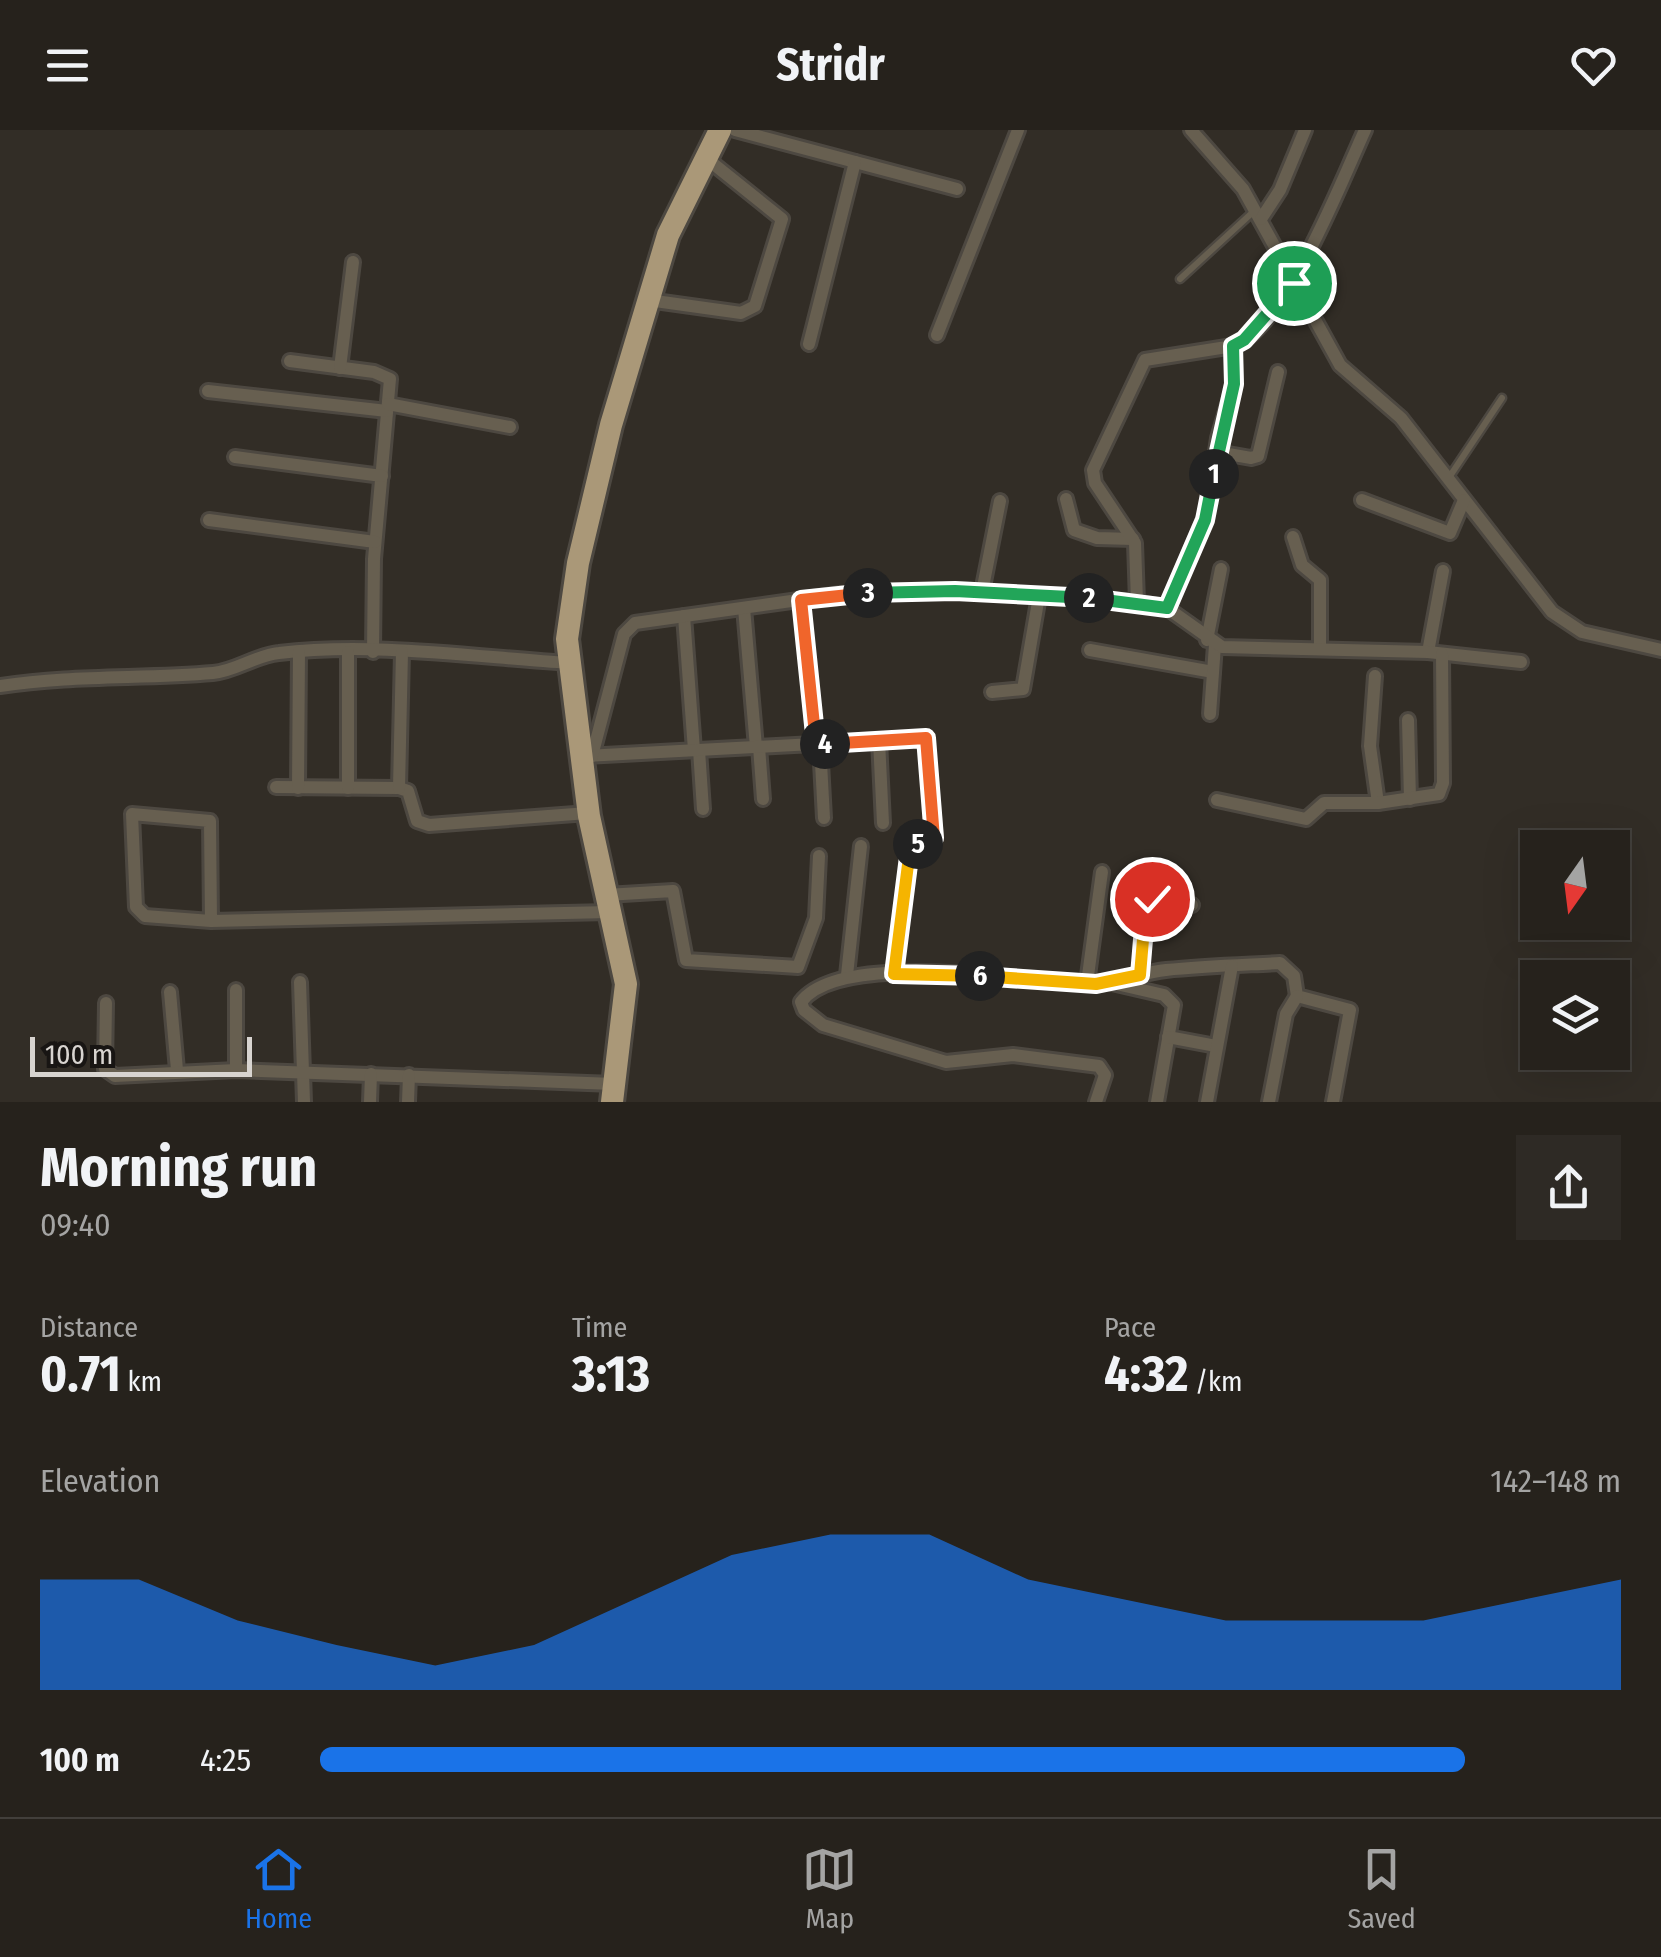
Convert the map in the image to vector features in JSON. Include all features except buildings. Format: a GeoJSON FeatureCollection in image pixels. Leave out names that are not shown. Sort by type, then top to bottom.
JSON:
{"type":"FeatureCollection","features":[{"type":"Feature","properties":{"kind":"highway"},"geometry":{"type":"LineString","coordinates":[[613,1093],[626,984],[588,813],[587,756],[567,638],[578,563],[611,426],[648,300],[668,235],[720,130]]}},
{"type":"Feature","properties":{"kind":"street"},"geometry":{"type":"LineString","coordinates":[[735,130],[957,189]]}},
{"type":"Feature","properties":{"kind":"street"},"geometry":{"type":"LineString","coordinates":[[937,335],[1018,130]]}},
{"type":"Feature","properties":{"kind":"street"},"geometry":{"type":"LineString","coordinates":[[1190,130],[1243,189],[1340,365],[1401,418],[1552,612],[1582,632],[1661,650]]}},
{"type":"Feature","properties":{"kind":"street"},"geometry":{"type":"LineString","coordinates":[[1258,215],[1280,190],[1305,130]]}},
{"type":"Feature","properties":{"kind":"street"},"geometry":{"type":"LineString","coordinates":[[1137,602],[1138,552],[1092,476],[1141,366],[1153,356],[1233,346],[1244,340],[1294,283],[1365,130]]}},
{"type":"Feature","properties":{"kind":"street"},"geometry":{"type":"LineString","coordinates":[[648,300],[740,313],[755,306],[782,219],[706,158]]}},
{"type":"Feature","properties":{"kind":"street"},"geometry":{"type":"LineString","coordinates":[[809,344],[855,162]]}},
{"type":"Feature","properties":{"kind":"street"},"geometry":{"type":"LineString","coordinates":[[340,368],[352,262]]}},
{"type":"Feature","properties":{"kind":"street"},"geometry":{"type":"LineString","coordinates":[[1167,608],[1205,520],[1216,452],[1234,384],[1233,346]]}},
{"type":"Feature","properties":{"kind":"street"},"geometry":{"type":"LineString","coordinates":[[290,361],[385,375],[390,379],[375,542],[373,652]]}},
{"type":"Feature","properties":{"kind":"street"},"geometry":{"type":"LineString","coordinates":[[1216,452],[1258,456],[1278,372]]}},
{"type":"Feature","properties":{"kind":"street"},"geometry":{"type":"LineString","coordinates":[[208,392],[388,408],[510,426]]}},
{"type":"Feature","properties":{"kind":"street"},"geometry":{"type":"LineString","coordinates":[[235,457],[382,476]]}},
{"type":"Feature","properties":{"kind":"street"},"geometry":{"type":"LineString","coordinates":[[1066,499],[1074,530],[1097,538],[1133,540]]}},
{"type":"Feature","properties":{"kind":"street"},"geometry":{"type":"LineString","coordinates":[[1362,500],[1450,533],[1464,500]]}},
{"type":"Feature","properties":{"kind":"street"},"geometry":{"type":"LineString","coordinates":[[982,592],[1000,501]]}},
{"type":"Feature","properties":{"kind":"street"},"geometry":{"type":"LineString","coordinates":[[209,520],[375,542]]}},
{"type":"Feature","properties":{"kind":"street"},"geometry":{"type":"LineString","coordinates":[[1293,537],[1302,566],[1320,580],[1320,649]]}},
{"type":"Feature","properties":{"kind":"street"},"geometry":{"type":"LineString","coordinates":[[1210,714],[1211,643],[1221,569]]}},
{"type":"Feature","properties":{"kind":"street"},"geometry":{"type":"LineString","coordinates":[[1218,800],[1306,819],[1324,803],[1378,803],[1443,789],[1435,653],[1443,571]]}},
{"type":"Feature","properties":{"kind":"street"},"geometry":{"type":"LineString","coordinates":[[894,974],[910,849],[934,838],[928,740],[587,756],[627,628],[801,600],[872,593],[982,592],[1137,602],[1167,608],[1211,643],[1435,653],[1520,662]]}},
{"type":"Feature","properties":{"kind":"street"},"geometry":{"type":"LineString","coordinates":[[992,692],[1023,690],[1039,596]]}},
{"type":"Feature","properties":{"kind":"street"},"geometry":{"type":"LineString","coordinates":[[801,600],[824,818]]}},
{"type":"Feature","properties":{"kind":"street"},"geometry":{"type":"LineString","coordinates":[[744,608],[764,799]]}},
{"type":"Feature","properties":{"kind":"street"},"geometry":{"type":"LineString","coordinates":[[684,616],[703,809]]}},
{"type":"Feature","properties":{"kind":"street"},"geometry":{"type":"LineString","coordinates":[[1090,650],[1213,672]]}},
{"type":"Feature","properties":{"kind":"street"},"geometry":{"type":"LineString","coordinates":[[0,686],[70,676],[114,678],[214,672],[269,654],[299,652],[402,652],[569,663]]}},
{"type":"Feature","properties":{"kind":"street"},"geometry":{"type":"LineString","coordinates":[[298,788],[299,652]]}},
{"type":"Feature","properties":{"kind":"street"},"geometry":{"type":"LineString","coordinates":[[348,652],[348,788]]}},
{"type":"Feature","properties":{"kind":"street"},"geometry":{"type":"LineString","coordinates":[[399,788],[402,652]]}},
{"type":"Feature","properties":{"kind":"street"},"geometry":{"type":"LineString","coordinates":[[1375,676],[1370,746],[1378,803]]}},
{"type":"Feature","properties":{"kind":"street"},"geometry":{"type":"LineString","coordinates":[[1408,720],[1410,799]]}},
{"type":"Feature","properties":{"kind":"street"},"geometry":{"type":"LineString","coordinates":[[879,740],[883,823]]}},
{"type":"Feature","properties":{"kind":"street"},"geometry":{"type":"LineString","coordinates":[[276,787],[399,788],[408,791],[417,821],[429,825],[588,813]]}},
{"type":"Feature","properties":{"kind":"street"},"geometry":{"type":"LineString","coordinates":[[211,921],[210,822],[132,814],[137,913],[211,921],[608,904],[674,891],[686,960],[798,967],[816,918],[820,856]]}},
{"type":"Feature","properties":{"kind":"street"},"geometry":{"type":"LineString","coordinates":[[847,975],[861,846]]}},
{"type":"Feature","properties":{"kind":"street"},"geometry":{"type":"LineString","coordinates":[[1087,983],[1102,872]]}},
{"type":"Feature","properties":{"kind":"street"},"geometry":{"type":"LineString","coordinates":[[1140,975],[1148,900],[1192,905]]}},
{"type":"Feature","properties":{"kind":"street"},"geometry":{"type":"LineString","coordinates":[[1108,983],[1140,975],[1232,966],[1289,966],[1297,996],[1286,1014],[1269,1102]]}},
{"type":"Feature","properties":{"kind":"street"},"geometry":{"type":"LineString","coordinates":[[1207,1102],[1232,966]]}},
{"type":"Feature","properties":{"kind":"street"},"geometry":{"type":"LineString","coordinates":[[1096,1102],[1105,1076],[1099,1066],[1013,1055],[946,1062],[813,1019],[801,1002],[807,994],[847,975],[894,974],[1108,983],[1171,998],[1174,1004],[1156,1102]]}},
{"type":"Feature","properties":{"kind":"street"},"geometry":{"type":"LineString","coordinates":[[300,982],[304,1102]]}},
{"type":"Feature","properties":{"kind":"street"},"geometry":{"type":"LineString","coordinates":[[236,990],[236,1070]]}},
{"type":"Feature","properties":{"kind":"street"},"geometry":{"type":"LineString","coordinates":[[170,992],[177,1070]]}},
{"type":"Feature","properties":{"kind":"street"},"geometry":{"type":"LineString","coordinates":[[1297,996],[1350,1010],[1333,1102]]}},
{"type":"Feature","properties":{"kind":"street"},"geometry":{"type":"LineString","coordinates":[[106,1003],[108,1074],[236,1070],[409,1075],[613,1093]]}},
{"type":"Feature","properties":{"kind":"street"},"geometry":{"type":"LineString","coordinates":[[1168,1038],[1216,1046]]}},
{"type":"Feature","properties":{"kind":"street"},"geometry":{"type":"LineString","coordinates":[[370,1102],[371,1074]]}},
{"type":"Feature","properties":{"kind":"street"},"geometry":{"type":"LineString","coordinates":[[408,1102],[409,1075]]}},
{"type":"Feature","properties":{"kind":"lane"},"geometry":{"type":"LineString","coordinates":[[1180,279],[1258,215]]}},
{"type":"Feature","properties":{"kind":"lane"},"geometry":{"type":"LineString","coordinates":[[1448,479],[1502,398]]}},
{"type":"Feature","properties":{"kind":"route"},"geometry":{"type":"LineString","coordinates":[[1152,899],[1146,904],[1140,975],[1096,984],[958,974],[894,974],[910,849],[934,841],[928,740],[816,744],[801,600],[841,594],[955,591],[1137,602],[1167,608],[1205,520],[1218,438],[1226,422],[1234,384],[1233,346],[1244,340],[1294,283]]}}]}
